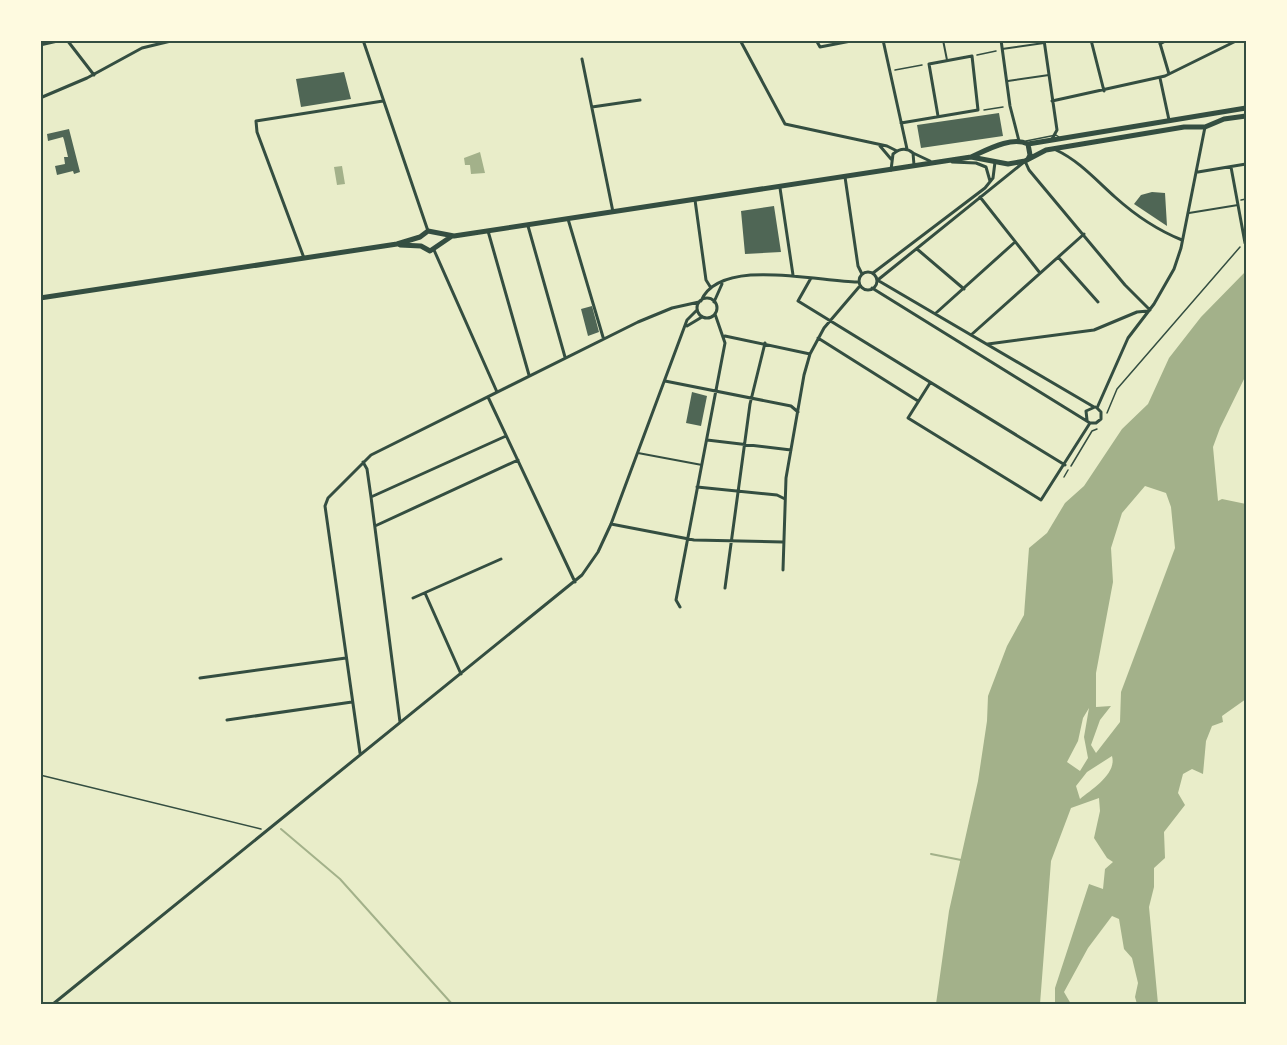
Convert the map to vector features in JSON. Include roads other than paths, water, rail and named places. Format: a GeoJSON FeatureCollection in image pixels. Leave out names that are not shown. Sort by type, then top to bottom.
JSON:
{"type":"FeatureCollection","features":[{"type":"Feature","properties":{"kind":"highway"},"geometry":{"type":"LineString","coordinates":[[971,158],[998,146],[1050,141],[1246,108]]}},
{"type":"Feature","properties":{"kind":"highway"},"geometry":{"type":"LineString","coordinates":[[1210,113],[1213,124]]}},
{"type":"Feature","properties":{"kind":"highway"},"geometry":{"type":"LineString","coordinates":[[1200,115],[1199,119],[1204,127]]}},
{"type":"Feature","properties":{"kind":"highway"},"geometry":{"type":"LineString","coordinates":[[40,298],[397,244],[420,237],[428,231],[452,236],[971,158],[1008,164],[1054,149],[1204,127],[1246,116]]}},
{"type":"Feature","properties":{"kind":"highway"},"geometry":{"type":"LineString","coordinates":[[1023,142],[1030,155],[1026,160]]}},
{"type":"Feature","properties":{"kind":"highway"},"geometry":{"type":"LineString","coordinates":[[994,161],[993,153],[998,146]]}},
{"type":"Feature","properties":{"kind":"highway"},"geometry":{"type":"LineString","coordinates":[[435,233],[439,238],[436,247]]}},
{"type":"Feature","properties":{"kind":"highway"},"geometry":{"type":"LineString","coordinates":[[397,244],[421,246],[427,250],[452,236]]}},
{"type":"Feature","properties":{"kind":"highway"},"geometry":{"type":"LineString","coordinates":[[420,237],[421,246]]}},
{"type":"Feature","properties":{"kind":"street"},"geometry":{"type":"LineString","coordinates":[[40,45],[62,40]]}},
{"type":"Feature","properties":{"kind":"street"},"geometry":{"type":"LineString","coordinates":[[67,40],[94,75]]}},
{"type":"Feature","properties":{"kind":"street"},"geometry":{"type":"LineString","coordinates":[[40,98],[94,75],[142,48],[175,40]]}},
{"type":"Feature","properties":{"kind":"street"},"geometry":{"type":"LineString","coordinates":[[363,40],[428,231]]}},
{"type":"Feature","properties":{"kind":"street"},"geometry":{"type":"LineString","coordinates":[[740,40],[785,124],[897,151],[907,149]]}},
{"type":"Feature","properties":{"kind":"street"},"geometry":{"type":"LineString","coordinates":[[816,40],[820,47],[856,40]]}},
{"type":"Feature","properties":{"kind":"street"},"geometry":{"type":"LineString","coordinates":[[883,40],[907,149],[935,164]]}},
{"type":"Feature","properties":{"kind":"street"},"geometry":{"type":"LineString","coordinates":[[943,40],[947,60]]}},
{"type":"Feature","properties":{"kind":"street"},"geometry":{"type":"LineString","coordinates":[[1001,40],[1010,106],[1023,142]]}},
{"type":"Feature","properties":{"kind":"street"},"geometry":{"type":"LineString","coordinates":[[1091,40],[1104,91]]}},
{"type":"Feature","properties":{"kind":"street"},"geometry":{"type":"LineString","coordinates":[[1167,40],[1160,42],[1169,74]]}},
{"type":"Feature","properties":{"kind":"street"},"geometry":{"type":"LineString","coordinates":[[1052,101],[1160,78],[1238,40]]}},
{"type":"Feature","properties":{"kind":"street"},"geometry":{"type":"LineString","coordinates":[[1002,49],[1044,42],[1056,135],[1050,141]]}},
{"type":"Feature","properties":{"kind":"street"},"geometry":{"type":"LineString","coordinates":[[901,123],[938,117],[978,110],[972,56],[929,64],[938,117]]}},
{"type":"Feature","properties":{"kind":"street"},"geometry":{"type":"LineString","coordinates":[[582,59],[613,212]]}},
{"type":"Feature","properties":{"kind":"street"},"geometry":{"type":"LineString","coordinates":[[1008,81],[1049,75]]}},
{"type":"Feature","properties":{"kind":"street"},"geometry":{"type":"LineString","coordinates":[[1160,78],[1170,121]]}},
{"type":"Feature","properties":{"kind":"street"},"geometry":{"type":"LineString","coordinates":[[592,107],[640,100]]}},
{"type":"Feature","properties":{"kind":"street"},"geometry":{"type":"LineString","coordinates":[[304,258],[257,132],[256,121],[383,101]]}},
{"type":"Feature","properties":{"kind":"street"},"geometry":{"type":"LineString","coordinates":[[930,383],[908,418],[1041,500],[1065,465],[1088,422],[1086,411],[1095,407],[1128,338],[1149,310],[1174,269],[1198,172],[1204,127]]}},
{"type":"Feature","properties":{"kind":"street"},"geometry":{"type":"LineString","coordinates":[[879,145],[891,159]]}},
{"type":"Feature","properties":{"kind":"street"},"geometry":{"type":"LineString","coordinates":[[1054,149],[1070,157],[1141,218],[1182,240]]}},
{"type":"Feature","properties":{"kind":"street"},"geometry":{"type":"LineString","coordinates":[[891,170],[891,159],[897,151]]}},
{"type":"Feature","properties":{"kind":"street"},"geometry":{"type":"LineString","coordinates":[[913,153],[914,166]]}},
{"type":"Feature","properties":{"kind":"street"},"geometry":{"type":"LineString","coordinates":[[872,288],[915,249],[981,199],[1026,160],[1029,170],[1125,285],[1149,310]]}},
{"type":"Feature","properties":{"kind":"street"},"geometry":{"type":"LineString","coordinates":[[947,161],[980,164],[989,171],[990,182]]}},
{"type":"Feature","properties":{"kind":"street"},"geometry":{"type":"LineString","coordinates":[[859,287],[858,276],[873,273],[979,194],[990,182],[996,169],[994,161]]}},
{"type":"Feature","properties":{"kind":"street"},"geometry":{"type":"LineString","coordinates":[[1198,172],[1246,164]]}},
{"type":"Feature","properties":{"kind":"street"},"geometry":{"type":"LineString","coordinates":[[1231,167],[1245,243]]}},
{"type":"Feature","properties":{"kind":"street"},"geometry":{"type":"LineString","coordinates":[[845,177],[858,266],[862,274]]}},
{"type":"Feature","properties":{"kind":"street"},"geometry":{"type":"LineString","coordinates":[[780,187],[793,275]]}},
{"type":"Feature","properties":{"kind":"street"},"geometry":{"type":"LineString","coordinates":[[979,194],[1040,273]]}},
{"type":"Feature","properties":{"kind":"street"},"geometry":{"type":"LineString","coordinates":[[695,200],[706,280],[711,288]]}},
{"type":"Feature","properties":{"kind":"street"},"geometry":{"type":"LineString","coordinates":[[1189,213],[1238,205]]}},
{"type":"Feature","properties":{"kind":"street"},"geometry":{"type":"LineString","coordinates":[[568,219],[603,338]]}},
{"type":"Feature","properties":{"kind":"street"},"geometry":{"type":"LineString","coordinates":[[528,225],[565,357]]}},
{"type":"Feature","properties":{"kind":"street"},"geometry":{"type":"LineString","coordinates":[[488,231],[530,375]]}},
{"type":"Feature","properties":{"kind":"street"},"geometry":{"type":"LineString","coordinates":[[971,335],[1084,234]]}},
{"type":"Feature","properties":{"kind":"street"},"geometry":{"type":"LineString","coordinates":[[936,314],[1015,242]]}},
{"type":"Feature","properties":{"kind":"street"},"geometry":{"type":"LineString","coordinates":[[436,247],[497,392]]}},
{"type":"Feature","properties":{"kind":"street"},"geometry":{"type":"LineString","coordinates":[[915,249],[924,252],[965,290]]}},
{"type":"Feature","properties":{"kind":"street"},"geometry":{"type":"LineString","coordinates":[[1058,257],[1098,302]]}},
{"type":"Feature","properties":{"kind":"street"},"geometry":{"type":"LineString","coordinates":[[859,287],[872,288],[1088,422],[1096,423],[1101,419],[1101,412],[1095,407],[879,280],[873,273]]}},
{"type":"Feature","properties":{"kind":"street"},"geometry":{"type":"LineString","coordinates":[[53,1005],[575,582],[598,552],[689,316],[697,310],[711,288],[723,282],[759,274],[857,282]]}},
{"type":"Feature","properties":{"kind":"street"},"geometry":{"type":"LineString","coordinates":[[811,278],[798,301],[1065,465]]}},
{"type":"Feature","properties":{"kind":"street"},"geometry":{"type":"LineString","coordinates":[[714,302],[717,290],[723,282]]}},
{"type":"Feature","properties":{"kind":"street"},"geometry":{"type":"LineString","coordinates":[[783,570],[785,500],[791,450],[810,354],[830,320],[859,287]]}},
{"type":"Feature","properties":{"kind":"street"},"geometry":{"type":"LineString","coordinates":[[360,754],[325,506],[328,498],[363,462],[565,357],[672,308],[708,299],[714,302],[717,308],[715,314],[710,318],[703,317],[685,327]]}},
{"type":"Feature","properties":{"kind":"street"},"geometry":{"type":"LineString","coordinates":[[697,310],[703,317]]}},
{"type":"Feature","properties":{"kind":"street"},"geometry":{"type":"LineString","coordinates":[[988,344],[1094,330],[1137,312],[1149,310]]}},
{"type":"Feature","properties":{"kind":"street"},"geometry":{"type":"LineString","coordinates":[[680,607],[676,600],[717,391],[725,336],[715,314]]}},
{"type":"Feature","properties":{"kind":"street"},"geometry":{"type":"LineString","coordinates":[[725,336],[810,354]]}},
{"type":"Feature","properties":{"kind":"street"},"geometry":{"type":"LineString","coordinates":[[818,338],[918,401]]}},
{"type":"Feature","properties":{"kind":"street"},"geometry":{"type":"LineString","coordinates":[[725,588],[744,444],[765,344]]}},
{"type":"Feature","properties":{"kind":"street"},"geometry":{"type":"LineString","coordinates":[[665,381],[790,406],[798,412]]}},
{"type":"Feature","properties":{"kind":"street"},"geometry":{"type":"LineString","coordinates":[[488,397],[575,582]]}},
{"type":"Feature","properties":{"kind":"street"},"geometry":{"type":"LineString","coordinates":[[371,497],[507,436]]}},
{"type":"Feature","properties":{"kind":"street"},"geometry":{"type":"LineString","coordinates":[[707,440],[791,450]]}},
{"type":"Feature","properties":{"kind":"street"},"geometry":{"type":"LineString","coordinates":[[638,453],[702,465]]}},
{"type":"Feature","properties":{"kind":"street"},"geometry":{"type":"LineString","coordinates":[[375,526],[518,460]]}},
{"type":"Feature","properties":{"kind":"street"},"geometry":{"type":"LineString","coordinates":[[363,462],[367,469],[371,497],[400,722]]}},
{"type":"Feature","properties":{"kind":"street"},"geometry":{"type":"LineString","coordinates":[[697,487],[777,495],[785,500]]}},
{"type":"Feature","properties":{"kind":"street"},"geometry":{"type":"LineString","coordinates":[[610,524],[687,538],[783,542]]}},
{"type":"Feature","properties":{"kind":"street"},"geometry":{"type":"LineString","coordinates":[[413,598],[501,559]]}},
{"type":"Feature","properties":{"kind":"street"},"geometry":{"type":"LineString","coordinates":[[425,593],[461,674]]}},
{"type":"Feature","properties":{"kind":"street"},"geometry":{"type":"LineString","coordinates":[[200,678],[346,658]]}},
{"type":"Feature","properties":{"kind":"street"},"geometry":{"type":"LineString","coordinates":[[227,720],[352,702]]}},
{"type":"Feature","properties":{"kind":"lane"},"geometry":{"type":"LineString","coordinates":[[1023,142],[1056,135],[1062,139]]}},
{"type":"Feature","properties":{"kind":"waterway"},"geometry":{"type":"LineString","coordinates":[[281,829],[340,879],[452,1004]]}},
{"type":"Feature","properties":{"kind":"waterway"},"geometry":{"type":"LineString","coordinates":[[931,854],[961,860]]}}]}
